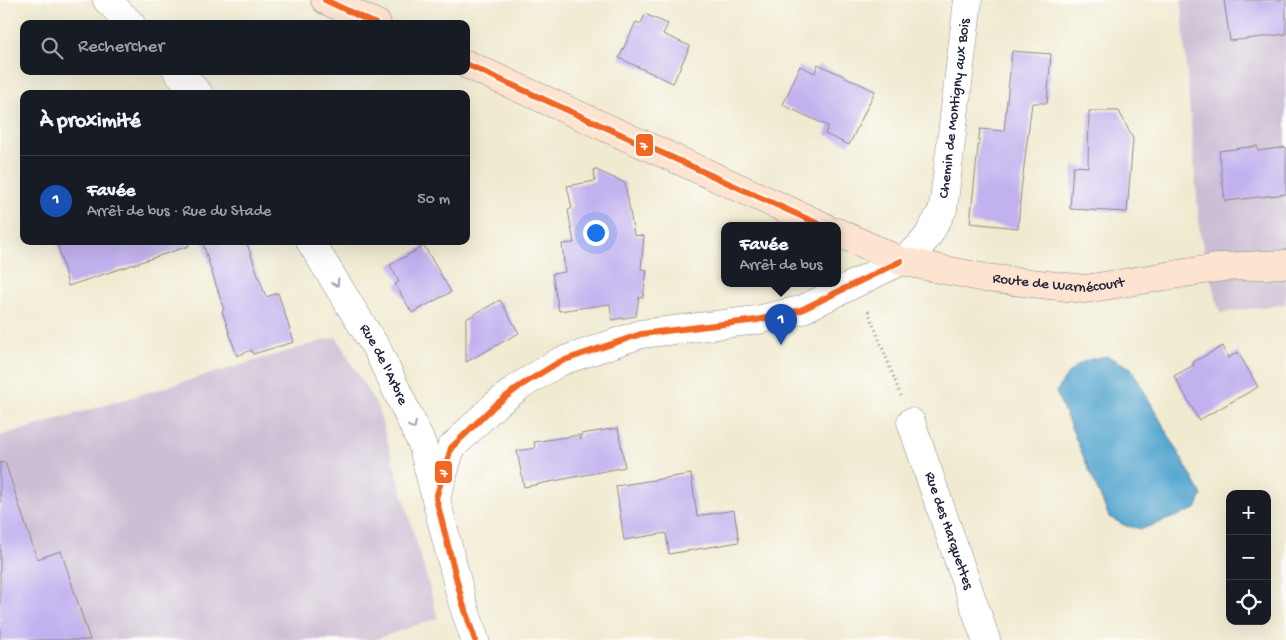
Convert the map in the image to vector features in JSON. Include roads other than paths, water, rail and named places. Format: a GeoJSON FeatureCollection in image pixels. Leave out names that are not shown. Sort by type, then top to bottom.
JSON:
{"type":"FeatureCollection","features":[{"type":"Feature","properties":{"kind":"main road"},"geometry":{"type":"LineString","coordinates":[[325,0],[368,20]]}},
{"type":"Feature","properties":{"kind":"main road"},"geometry":{"type":"LineString","coordinates":[[470,66],[814,222]]}},
{"type":"Feature","properties":{"kind":"main road","name":"Route de Warnécourt"},"geometry":{"type":"LineString","coordinates":[[841,234],[901,260],[985,278],[1086,289],[1223,266],[1286,264]]}},
{"type":"Feature","properties":{"kind":"street"},"geometry":{"type":"LineString","coordinates":[[107,0],[127,20]]}},
{"type":"Feature","properties":{"kind":"street","name":"Chemin de Montigny aux Bois"},"geometry":{"type":"LineString","coordinates":[[436,498],[451,448],[494,406],[520,386],[559,362],[641,334],[757,320],[802,310],[901,260],[920,247],[943,209],[968,0]]}},
{"type":"Feature","properties":{"kind":"street"},"geometry":{"type":"LineString","coordinates":[[181,75],[195,90]]}},
{"type":"Feature","properties":{"kind":"street","name":"Rue de l'Arbre"},"geometry":{"type":"LineString","coordinates":[[312,245],[377,349],[422,444],[462,601],[475,640]]}},
{"type":"Feature","properties":{"kind":"street","name":"Rue des Harquettes"},"geometry":{"type":"LineString","coordinates":[[911,422],[986,640]]}},
{"type":"Feature","properties":{"kind":"water"},"geometry":{"type":"Polygon","coordinates":[[[1107,356],[1131,368],[1202,495],[1196,509],[1142,529],[1126,526],[1109,517],[1056,392],[1071,371],[1081,363],[1107,356]]]}},
{"type":"Feature","properties":{"kind":"place","name":"Favée"},"geometry":{"type":"Point","coordinates":[781,345]}}]}
